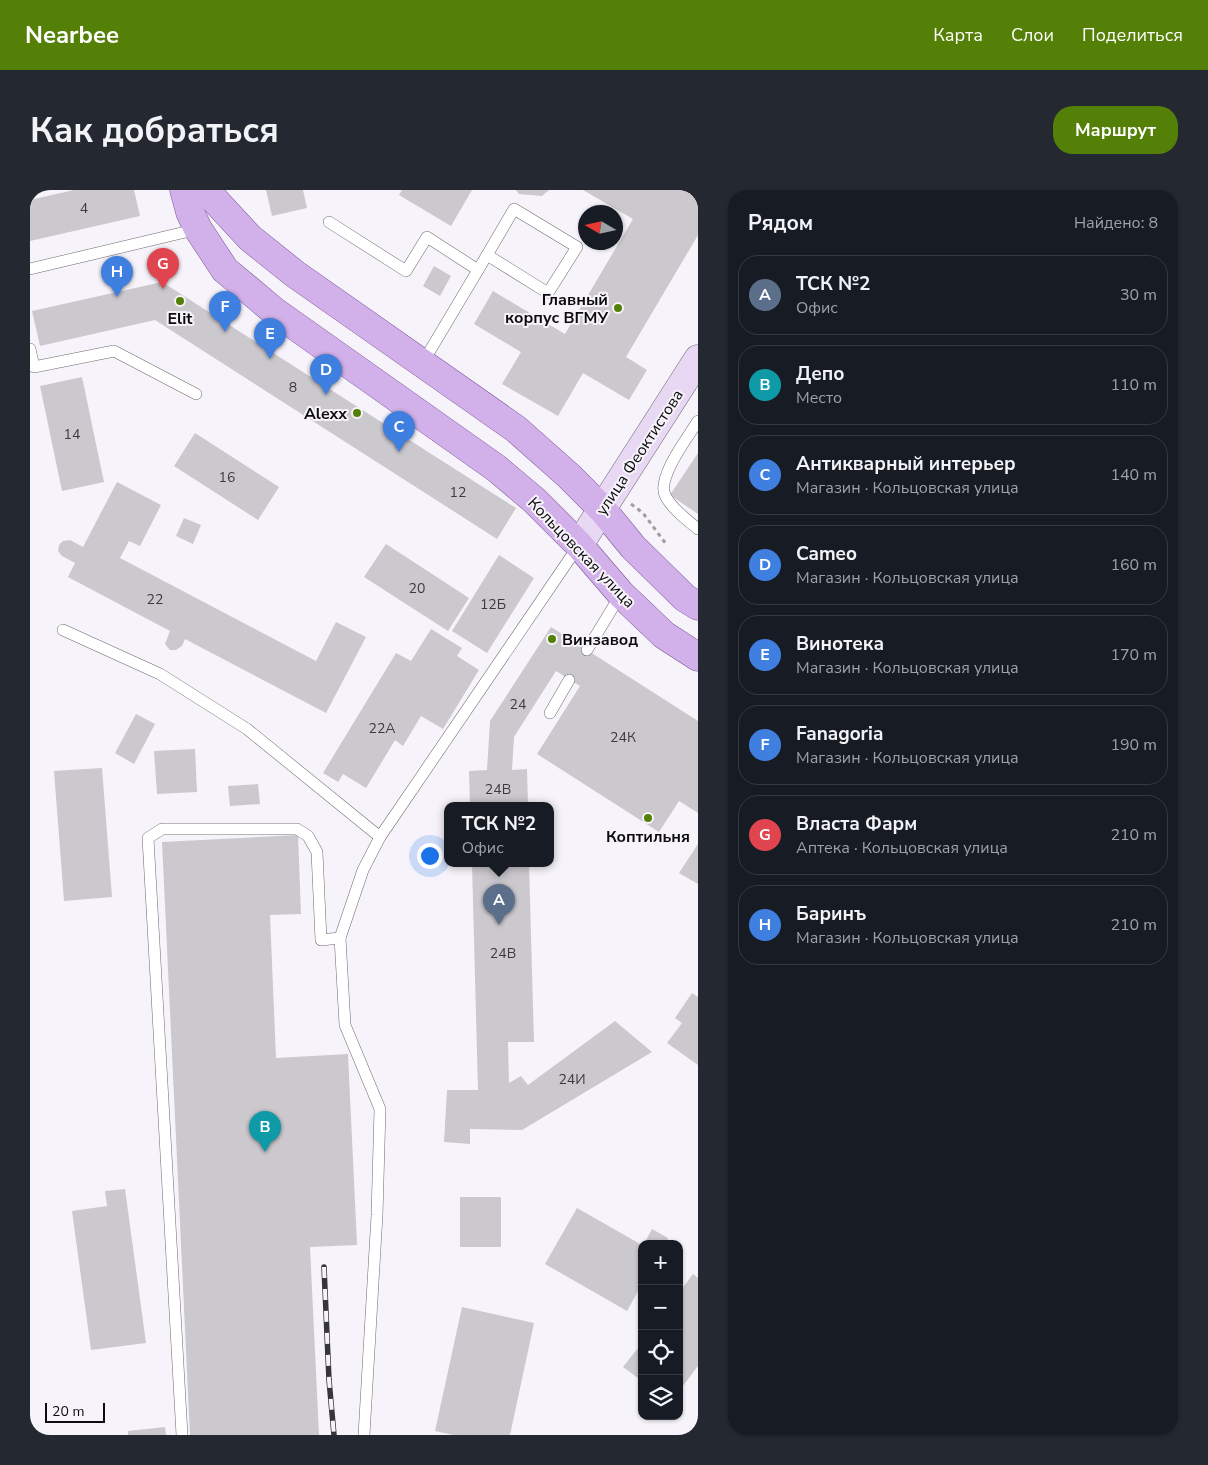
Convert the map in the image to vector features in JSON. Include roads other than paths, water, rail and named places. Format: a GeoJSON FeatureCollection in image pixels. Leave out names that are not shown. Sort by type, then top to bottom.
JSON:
{"type":"FeatureCollection","features":[{"type":"Feature","properties":{"kind":"main road","name":"Кольцовская улица"},"geometry":{"type":"LineString","coordinates":[[184,190],[190,212],[198,229],[225,270],[267,305],[496,468],[534,500],[579,544],[621,594],[664,636],[698,657]]}},
{"type":"Feature","properties":{"kind":"main road"},"geometry":{"type":"LineString","coordinates":[[209,190],[211,196],[250,238],[295,274],[516,429],[554,462],[602,509],[633,547],[685,598],[698,606]]}},
{"type":"Feature","properties":{"kind":"street","name":"улица Феоктистова"},"geometry":{"type":"LineString","coordinates":[[579,544],[698,359]]}},
{"type":"Feature","properties":{"kind":"lane"},"geometry":{"type":"LineString","coordinates":[[422,364],[514,209],[577,246],[548,293],[487,255]]}},
{"type":"Feature","properties":{"kind":"lane"},"geometry":{"type":"LineString","coordinates":[[329,222],[406,271],[427,237],[478,270]]}},
{"type":"Feature","properties":{"kind":"lane"},"geometry":{"type":"LineString","coordinates":[[30,269],[198,229]]}},
{"type":"Feature","properties":{"kind":"lane"},"geometry":{"type":"LineString","coordinates":[[30,349],[34,367],[114,351],[196,394]]}},
{"type":"Feature","properties":{"kind":"lane"},"geometry":{"type":"LineString","coordinates":[[698,422],[678,452],[665,478],[663,488],[668,500],[698,529]]}},
{"type":"Feature","properties":{"kind":"lane"},"geometry":{"type":"LineString","coordinates":[[364,1435],[377,1215],[380,1109],[345,1025],[340,938],[362,870],[380,837],[579,544]]}},
{"type":"Feature","properties":{"kind":"lane"},"geometry":{"type":"LineString","coordinates":[[587,650],[621,594]]}},
{"type":"Feature","properties":{"kind":"lane"},"geometry":{"type":"LineString","coordinates":[[63,630],[160,674],[247,729],[380,837]]}},
{"type":"Feature","properties":{"kind":"lane"},"geometry":{"type":"LineString","coordinates":[[550,713],[569,680]]}},
{"type":"Feature","properties":{"kind":"lane"},"geometry":{"type":"LineString","coordinates":[[182,1435],[148,838],[162,829],[297,829],[308,836],[317,852],[321,940],[340,938]]}},
{"type":"Feature","properties":{"kind":"railway"},"geometry":{"type":"LineString","coordinates":[[324,1267],[329,1380],[334,1435]]}},
{"type":"Feature","properties":{"kind":"place","name":"Власта Фарм"},"geometry":{"type":"Point","coordinates":[163,289]}},
{"type":"Feature","properties":{"kind":"place","name":"Баринъ"},"geometry":{"type":"Point","coordinates":[117,297]}},
{"type":"Feature","properties":{"kind":"place","name":"Elit"},"geometry":{"type":"Point","coordinates":[180,301]}},
{"type":"Feature","properties":{"kind":"place","name":"Главный корпус ВГМУ"},"geometry":{"type":"Point","coordinates":[618,308]}},
{"type":"Feature","properties":{"kind":"place","name":"Fanagoria"},"geometry":{"type":"Point","coordinates":[225,332]}},
{"type":"Feature","properties":{"kind":"place","name":"Винотека"},"geometry":{"type":"Point","coordinates":[270,359]}},
{"type":"Feature","properties":{"kind":"place","name":"Cameo"},"geometry":{"type":"Point","coordinates":[326,395]}},
{"type":"Feature","properties":{"kind":"place","name":"Alexx"},"geometry":{"type":"Point","coordinates":[357,413]}},
{"type":"Feature","properties":{"kind":"place","name":"Антикварный интерьер"},"geometry":{"type":"Point","coordinates":[399,452]}},
{"type":"Feature","properties":{"kind":"place","name":"Винзавод"},"geometry":{"type":"Point","coordinates":[552,639]}},
{"type":"Feature","properties":{"kind":"place","name":"Коптильня"},"geometry":{"type":"Point","coordinates":[648,818]}},
{"type":"Feature","properties":{"kind":"place","name":"ТСК №2"},"geometry":{"type":"Point","coordinates":[499,925]}},
{"type":"Feature","properties":{"kind":"place","name":"Депо"},"geometry":{"type":"Point","coordinates":[265,1152]}}]}
